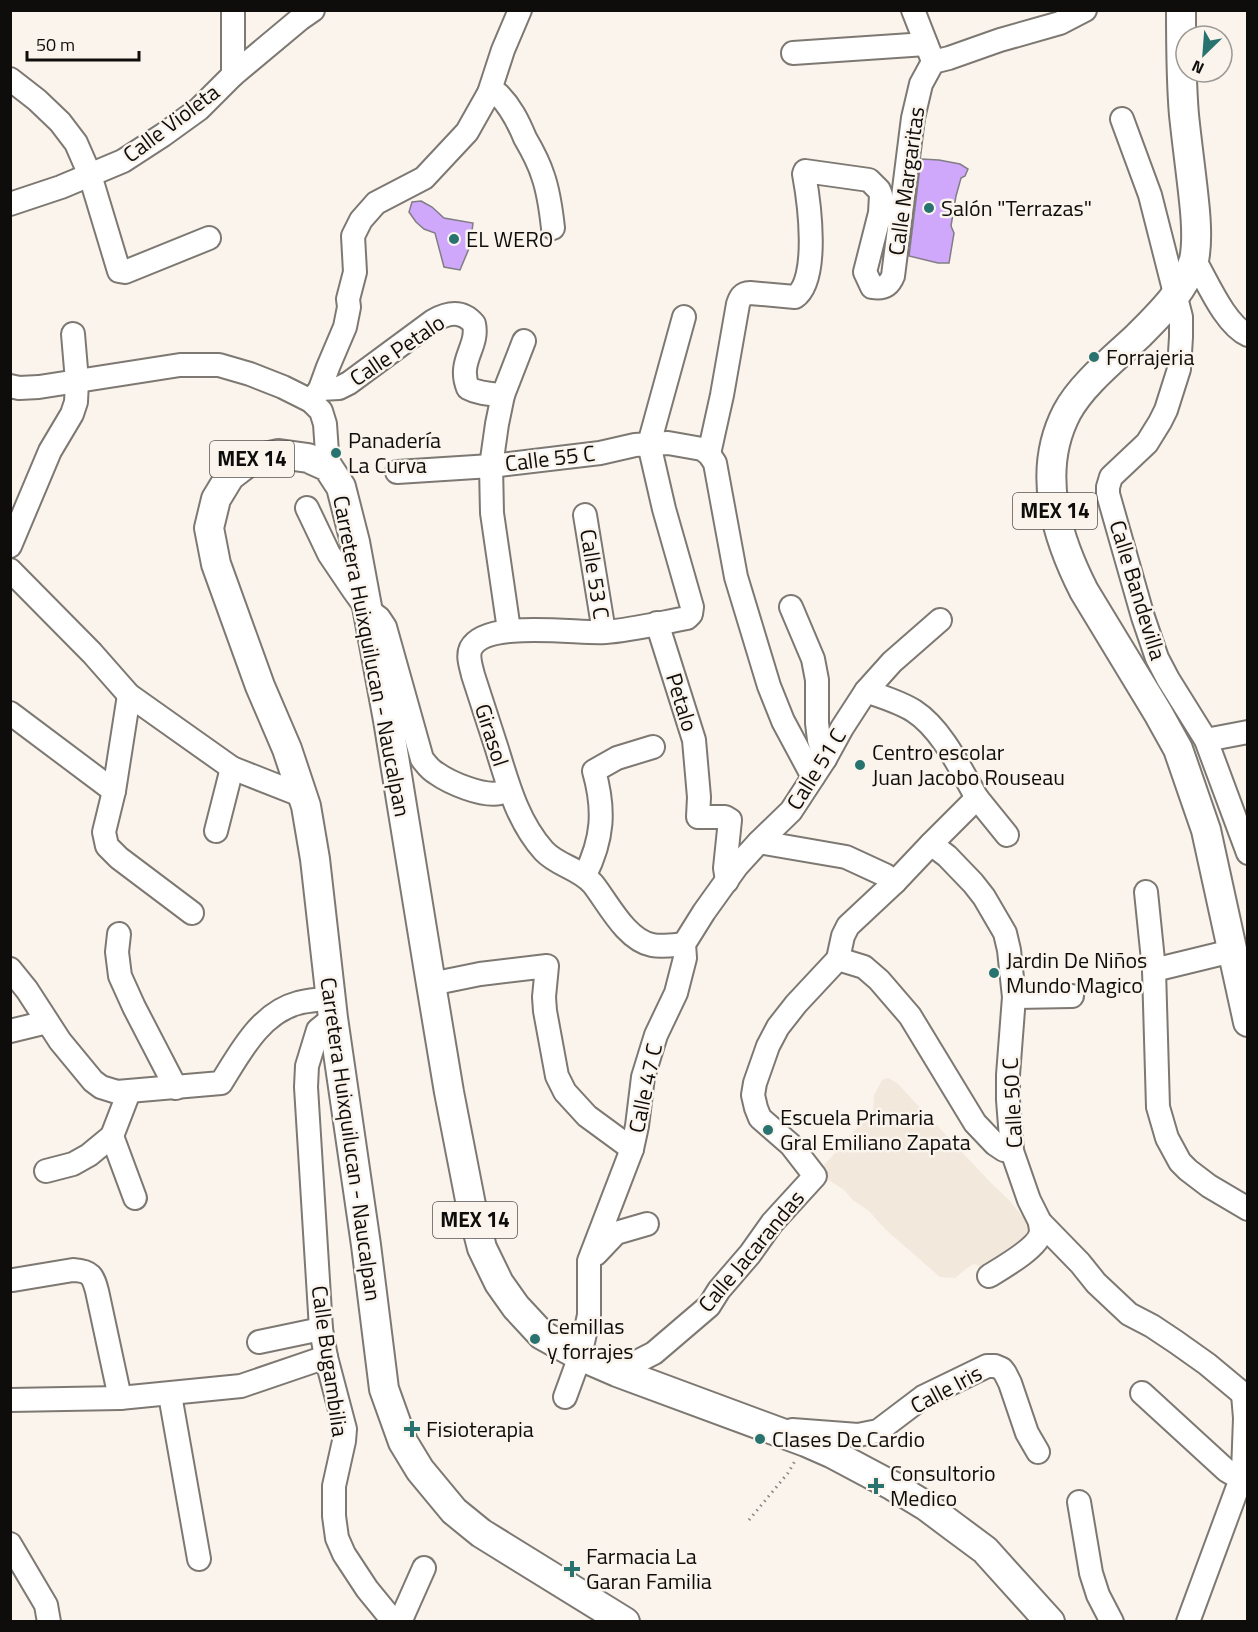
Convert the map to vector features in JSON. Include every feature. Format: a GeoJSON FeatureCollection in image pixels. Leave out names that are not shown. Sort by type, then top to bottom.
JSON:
{"type":"FeatureCollection","features":[{"type":"Feature","properties":{"kind":"main road","name":"MEX 14"},"geometry":{"type":"LineString","coordinates":[[1182,10],[1181,56],[1184,116],[1196,218],[1194,259],[1189,273],[1175,295],[1155,319],[1095,376],[1068,411],[1056,444],[1051,485],[1053,506],[1062,542],[1084,591],[1178,749],[1206,830],[1248,1022]]}},
{"type":"Feature","properties":{"kind":"main road","name":"Carretera Huixquilucan - Naucalpan"},"geometry":{"type":"LineString","coordinates":[[625,1622],[481,1533],[454,1511],[420,1470],[403,1442],[384,1389],[332,1008],[315,859],[306,806],[287,749],[260,686],[219,574],[209,528],[216,499],[230,476],[251,460],[279,454],[308,458],[328,467],[341,488],[355,542],[388,720],[430,984],[471,1205],[482,1248],[499,1283],[516,1307],[542,1335],[580,1356],[617,1372],[807,1442],[893,1486],[926,1506],[985,1550],[1050,1622]]}},
{"type":"Feature","properties":{"kind":"street"},"geometry":{"type":"LineString","coordinates":[[233,10],[233,75]]}},
{"type":"Feature","properties":{"kind":"street","name":"Calle Violeta"},"geometry":{"type":"LineString","coordinates":[[10,204],[123,161],[198,109],[233,75],[312,10]]}},
{"type":"Feature","properties":{"kind":"street"},"geometry":{"type":"LineString","coordinates":[[328,467],[325,424],[315,395],[345,327],[349,307],[348,299],[355,272],[353,236],[361,220],[376,203],[424,178],[467,132],[489,93],[503,50],[520,10]]}},
{"type":"Feature","properties":{"kind":"street"},"geometry":{"type":"LineString","coordinates":[[912,10],[929,53]]}},
{"type":"Feature","properties":{"kind":"street"},"geometry":{"type":"LineString","coordinates":[[793,53],[929,53],[1000,40],[1060,23],[1085,10]]}},
{"type":"Feature","properties":{"kind":"street","name":"Calle Margaritas"},"geometry":{"type":"LineString","coordinates":[[706,451],[722,395],[741,297],[750,293],[795,297],[801,292],[808,275],[811,254],[805,171],[869,180],[879,190],[880,213],[865,272],[872,287],[884,287],[891,282],[914,118],[929,53]]}},
{"type":"Feature","properties":{"kind":"street"},"geometry":{"type":"LineString","coordinates":[[10,79],[60,122],[76,143],[90,175],[117,267],[121,272],[209,238]]}},
{"type":"Feature","properties":{"kind":"street"},"geometry":{"type":"LineString","coordinates":[[489,93],[498,94],[507,104],[537,161],[544,177],[553,228]]}},
{"type":"Feature","properties":{"kind":"street"},"geometry":{"type":"LineString","coordinates":[[10,105],[37,100]]}},
{"type":"Feature","properties":{"kind":"street","name":"Calle Bandevilla"},"geometry":{"type":"LineString","coordinates":[[1122,119],[1150,195],[1181,317],[1180,348],[1179,369],[1166,410],[1148,443],[1111,477],[1108,487],[1157,658],[1206,740],[1248,853]]}},
{"type":"Feature","properties":{"kind":"street"},"geometry":{"type":"LineString","coordinates":[[1194,259],[1225,315],[1233,326],[1248,335]]}},
{"type":"Feature","properties":{"kind":"street","name":"Calle Petalo"},"geometry":{"type":"LineString","coordinates":[[315,395],[349,383],[442,316],[459,314],[467,316],[476,329],[464,374],[468,388],[486,394],[503,395]]}},
{"type":"Feature","properties":{"kind":"street"},"geometry":{"type":"LineString","coordinates":[[649,444],[684,317]]}},
{"type":"Feature","properties":{"kind":"street"},"geometry":{"type":"LineString","coordinates":[[10,546],[50,452],[72,414],[76,402],[73,334]]}},
{"type":"Feature","properties":{"kind":"street"},"geometry":{"type":"LineString","coordinates":[[509,630],[492,513],[491,466],[503,395],[524,341]]}},
{"type":"Feature","properties":{"kind":"street"},"geometry":{"type":"LineString","coordinates":[[10,386],[39,387],[180,365],[219,365],[283,387],[315,395]]}},
{"type":"Feature","properties":{"kind":"street","name":"Calle 55 C"},"geometry":{"type":"LineString","coordinates":[[397,472],[491,466],[600,453],[649,444],[668,443],[706,451]]}},
{"type":"Feature","properties":{"kind":"street","name":"Girasol"},"geometry":{"type":"LineString","coordinates":[[307,508],[329,554],[367,609],[379,618],[385,627],[422,759],[434,772],[449,781],[478,792],[501,793],[509,789],[473,675],[470,658],[471,649],[475,643],[483,638],[509,630],[604,632],[687,618],[691,614],[692,607],[664,508],[649,444]]}},
{"type":"Feature","properties":{"kind":"street"},"geometry":{"type":"LineString","coordinates":[[706,451],[715,463],[736,577],[769,686],[783,721],[819,768]]}},
{"type":"Feature","properties":{"kind":"street","name":"Calle 53 C"},"geometry":{"type":"LineString","coordinates":[[585,515],[604,632]]}},
{"type":"Feature","properties":{"kind":"street"},"geometry":{"type":"LineString","coordinates":[[10,570],[84,645],[129,695],[232,768],[303,796]]}},
{"type":"Feature","properties":{"kind":"street"},"geometry":{"type":"LineString","coordinates":[[791,607],[813,659],[817,680],[819,768]]}},
{"type":"Feature","properties":{"kind":"street","name":"Calle 51 C"},"geometry":{"type":"LineString","coordinates":[[759,842],[786,818],[866,691],[892,662],[940,620]]}},
{"type":"Feature","properties":{"kind":"street","name":"Petalo"},"geometry":{"type":"LineString","coordinates":[[657,623],[694,740],[699,817],[725,817],[730,820],[725,868],[727,881]]}},
{"type":"Feature","properties":{"kind":"street"},"geometry":{"type":"LineString","coordinates":[[866,691],[908,707],[922,717],[947,745],[977,798],[1007,834]]}},
{"type":"Feature","properties":{"kind":"street"},"geometry":{"type":"LineString","coordinates":[[129,695],[114,791],[104,831],[107,846],[118,858],[192,913]]}},
{"type":"Feature","properties":{"kind":"street"},"geometry":{"type":"LineString","coordinates":[[10,713],[114,791]]}},
{"type":"Feature","properties":{"kind":"street"},"geometry":{"type":"LineString","coordinates":[[1206,740],[1248,732]]}},
{"type":"Feature","properties":{"kind":"street"},"geometry":{"type":"LineString","coordinates":[[585,875],[599,841],[601,823],[599,788],[594,771],[617,758],[653,747]]}},
{"type":"Feature","properties":{"kind":"street"},"geometry":{"type":"LineString","coordinates":[[216,831],[232,768]]}},
{"type":"Feature","properties":{"kind":"street"},"geometry":{"type":"LineString","coordinates":[[509,789],[519,813],[546,853],[585,875],[610,909],[635,937],[651,945],[684,944]]}},
{"type":"Feature","properties":{"kind":"street"},"geometry":{"type":"LineString","coordinates":[[977,798],[896,882],[848,926],[843,936],[838,959],[864,967],[872,972],[910,1016],[975,1124],[995,1144],[1004,1150],[1012,1151]]}},
{"type":"Feature","properties":{"kind":"street"},"geometry":{"type":"LineString","coordinates":[[759,842],[846,857],[896,882]]}},
{"type":"Feature","properties":{"kind":"street","name":"Calle 47 C"},"geometry":{"type":"LineString","coordinates":[[565,1397],[580,1356],[589,1315],[589,1262],[632,1149],[643,1077],[656,1035],[676,993],[684,964],[684,944],[737,866],[759,842]]}},
{"type":"Feature","properties":{"kind":"street","name":"Calle 50 C"},"geometry":{"type":"LineString","coordinates":[[931,844],[947,856],[973,883],[1005,933],[1014,997],[1008,1075],[1012,1151],[1029,1200],[1040,1222],[1096,1283],[1129,1314],[1176,1342],[1245,1394]]}},
{"type":"Feature","properties":{"kind":"street"},"geometry":{"type":"LineString","coordinates":[[1146,892],[1154,970],[1158,1107],[1167,1138],[1188,1170],[1209,1186],[1248,1209]]}},
{"type":"Feature","properties":{"kind":"street"},"geometry":{"type":"LineString","coordinates":[[119,934],[117,952],[120,976],[176,1088]]}},
{"type":"Feature","properties":{"kind":"street"},"geometry":{"type":"LineString","coordinates":[[1154,970],[1232,951]]}},
{"type":"Feature","properties":{"kind":"street","name":"Calle Jacarandas"},"geometry":{"type":"LineString","coordinates":[[617,1372],[654,1353],[709,1306],[772,1223],[815,1176],[791,1145],[760,1118],[753,1095],[768,1046],[778,1027],[838,959]]}},
{"type":"Feature","properties":{"kind":"street"},"geometry":{"type":"LineString","coordinates":[[430,984],[480,974],[547,966],[545,1011],[557,1076],[565,1092],[587,1116],[632,1149]]}},
{"type":"Feature","properties":{"kind":"street"},"geometry":{"type":"LineString","coordinates":[[10,969],[27,990],[60,1041],[93,1081],[101,1087],[117,1092],[221,1083],[260,1026],[279,1011],[298,1003],[332,1008]]}},
{"type":"Feature","properties":{"kind":"street"},"geometry":{"type":"LineString","coordinates":[[1014,997],[1072,996]]}},
{"type":"Feature","properties":{"kind":"street","name":"Calle Bugambilia"},"geometry":{"type":"LineString","coordinates":[[332,1008],[318,1030],[307,1066],[306,1087],[321,1329],[345,1429],[334,1486],[334,1516],[337,1538],[344,1554],[367,1589],[394,1622]]}},
{"type":"Feature","properties":{"kind":"street"},"geometry":{"type":"LineString","coordinates":[[10,1031],[47,1022]]}},
{"type":"Feature","properties":{"kind":"street"},"geometry":{"type":"LineString","coordinates":[[46,1171],[73,1164],[89,1155],[112,1136],[129,1092]]}},
{"type":"Feature","properties":{"kind":"street"},"geometry":{"type":"LineString","coordinates":[[112,1136],[135,1198]]}},
{"type":"Feature","properties":{"kind":"street"},"geometry":{"type":"LineString","coordinates":[[989,1276],[1021,1256],[1041,1234],[1040,1222]]}},
{"type":"Feature","properties":{"kind":"street"},"geometry":{"type":"LineString","coordinates":[[589,1262],[616,1233],[647,1224]]}},
{"type":"Feature","properties":{"kind":"street"},"geometry":{"type":"LineString","coordinates":[[14,1280],[74,1270],[82,1270],[92,1276],[120,1398]]}},
{"type":"Feature","properties":{"kind":"street"},"geometry":{"type":"LineString","coordinates":[[259,1342],[321,1329]]}},
{"type":"Feature","properties":{"kind":"street"},"geometry":{"type":"LineString","coordinates":[[10,1400],[170,1395],[241,1386],[326,1357]]}},
{"type":"Feature","properties":{"kind":"street","name":"Calle Iris"},"geometry":{"type":"LineString","coordinates":[[770,1428],[840,1435],[858,1435],[878,1431],[923,1397],[987,1366],[995,1366],[1002,1369],[1010,1383],[1027,1433],[1038,1452]]}},
{"type":"Feature","properties":{"kind":"street"},"geometry":{"type":"LineString","coordinates":[[1142,1393],[1226,1470],[1231,1473],[1245,1474]]}},
{"type":"Feature","properties":{"kind":"street"},"geometry":{"type":"LineString","coordinates":[[1188,1622],[1245,1474],[1245,1394]]}},
{"type":"Feature","properties":{"kind":"street"},"geometry":{"type":"LineString","coordinates":[[170,1395],[199,1558]]}},
{"type":"Feature","properties":{"kind":"street"},"geometry":{"type":"LineString","coordinates":[[1079,1502],[1091,1573],[1098,1595],[1112,1622]]}},
{"type":"Feature","properties":{"kind":"street"},"geometry":{"type":"LineString","coordinates":[[10,1544],[46,1605],[49,1622]]}},
{"type":"Feature","properties":{"kind":"street"},"geometry":{"type":"LineString","coordinates":[[399,1622],[424,1568]]}},
{"type":"Feature","properties":{"kind":"path"},"geometry":{"type":"LineString","coordinates":[[748,1520],[788,1473],[807,1442]]}},
{"type":"Feature","properties":{"kind":"shaded area"},"geometry":{"type":"Polygon","coordinates":[[[888,1078],[897,1083],[1041,1234],[985,1269],[974,1264],[955,1278],[940,1277],[885,1229],[869,1211],[821,1175],[820,1169],[853,1132],[873,1114],[874,1095],[882,1080],[888,1078]]]}},
{"type":"Feature","properties":{"kind":"building","name":"Salón \"Terrazas\""},"geometry":{"type":"Polygon","coordinates":[[[921,159],[960,164],[968,169],[965,176],[961,178],[956,196],[951,226],[954,233],[949,263],[938,263],[909,256],[921,159]]]}},
{"type":"Feature","properties":{"kind":"building","name":"EL WERO"},"geometry":{"type":"Polygon","coordinates":[[[421,201],[444,218],[473,223],[470,246],[460,270],[444,267],[435,233],[424,229],[409,212],[412,202],[421,201]]]}},
{"type":"Feature","properties":{"kind":"place","name":"Salón \"Terrazas\""},"geometry":{"type":"Point","coordinates":[929,208]}},
{"type":"Feature","properties":{"kind":"place","name":"EL WERO"},"geometry":{"type":"Point","coordinates":[454,239]}},
{"type":"Feature","properties":{"kind":"place","name":"Forrajeria"},"geometry":{"type":"Point","coordinates":[1094,357]}},
{"type":"Feature","properties":{"kind":"place","name":"Panadería La Curva"},"geometry":{"type":"Point","coordinates":[336,453]}},
{"type":"Feature","properties":{"kind":"place","name":"Centro escolar Juan Jacobo Rouseau"},"geometry":{"type":"Point","coordinates":[860,765]}},
{"type":"Feature","properties":{"kind":"place","name":"Jardin De Niños Mundo Magico"},"geometry":{"type":"Point","coordinates":[994,973]}},
{"type":"Feature","properties":{"kind":"place","name":"Escuela Primaria Gral Emiliano Zapata"},"geometry":{"type":"Point","coordinates":[768,1130]}},
{"type":"Feature","properties":{"kind":"place","name":"Cemillas y forrajes"},"geometry":{"type":"Point","coordinates":[535,1339]}},
{"type":"Feature","properties":{"kind":"place","name":"Fisioterapia"},"geometry":{"type":"Point","coordinates":[412,1429]}},
{"type":"Feature","properties":{"kind":"place","name":"Clases De Cardio"},"geometry":{"type":"Point","coordinates":[760,1439]}},
{"type":"Feature","properties":{"kind":"place","name":"Consultorio Medico"},"geometry":{"type":"Point","coordinates":[876,1486]}},
{"type":"Feature","properties":{"kind":"place","name":"Farmacia La Garan Familia"},"geometry":{"type":"Point","coordinates":[572,1569]}}]}
